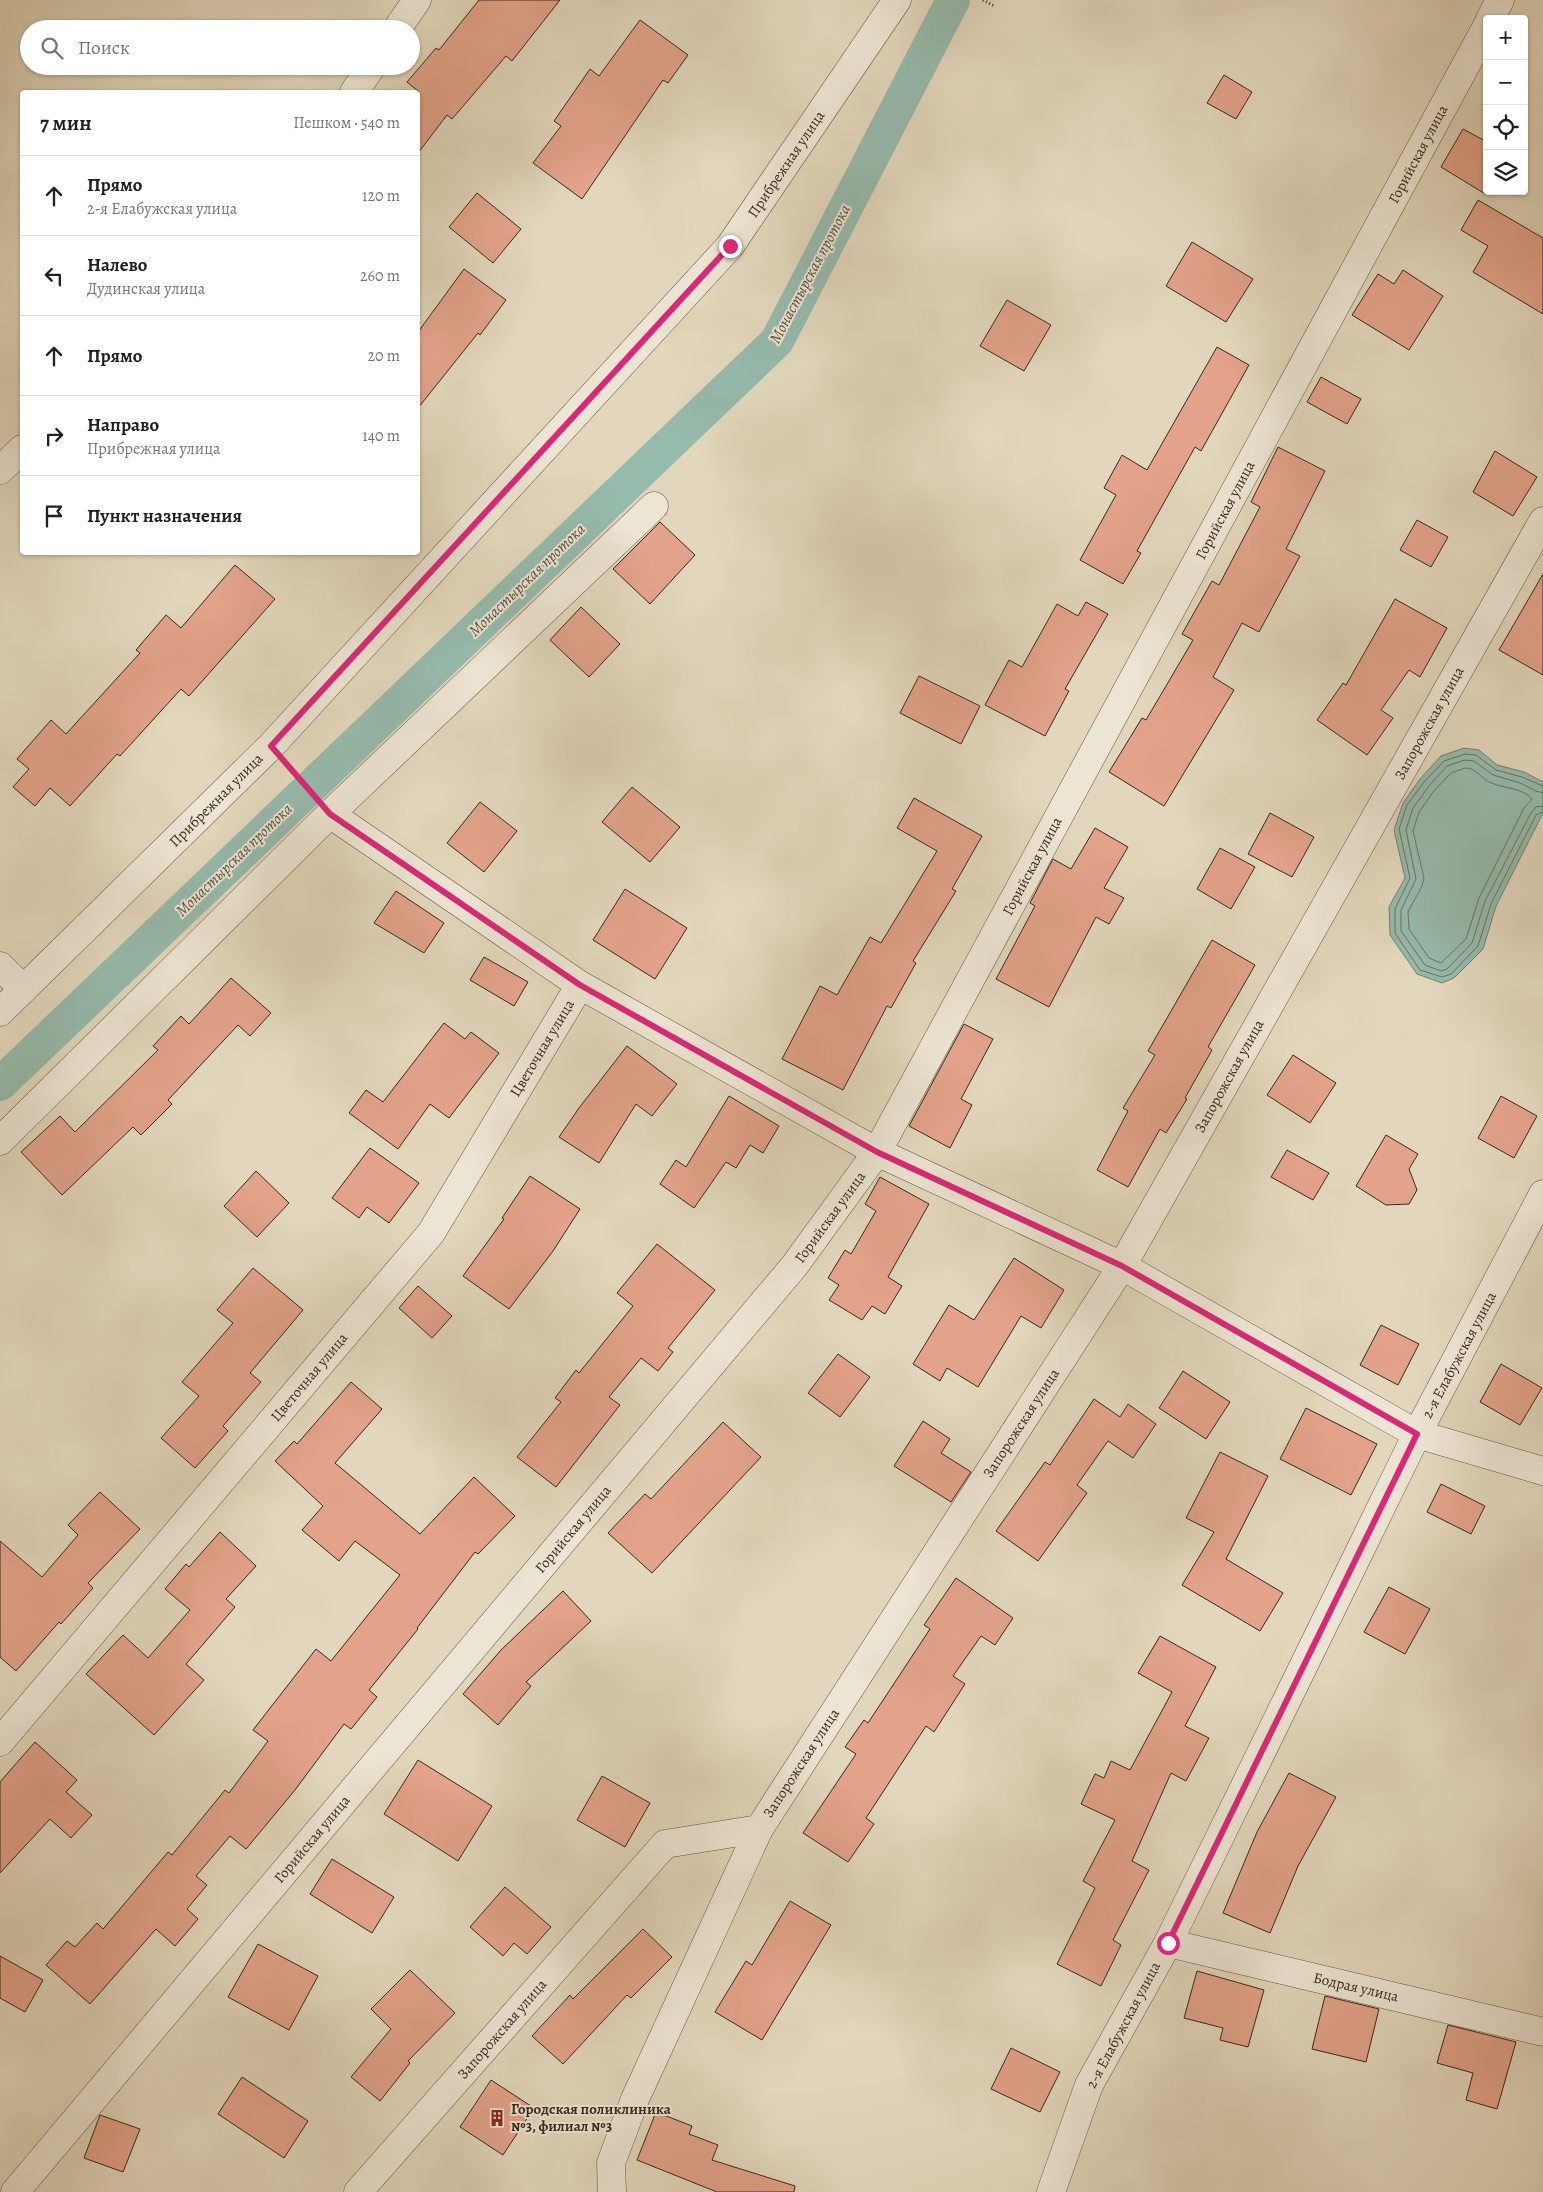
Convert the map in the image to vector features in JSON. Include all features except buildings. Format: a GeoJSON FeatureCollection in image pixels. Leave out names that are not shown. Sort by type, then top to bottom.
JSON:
{"type":"FeatureCollection","features":[{"type":"Feature","properties":{"kind":"street"},"geometry":{"type":"LineString","coordinates":[[403,20],[417,0]]}},
{"type":"Feature","properties":{"kind":"street","name":"Прибрежная улица"},"geometry":{"type":"LineString","coordinates":[[0,1012],[271,746],[730,246],[897,0]]}},
{"type":"Feature","properties":{"kind":"street"},"geometry":{"type":"LineString","coordinates":[[1492,15],[1500,0]]}},
{"type":"Feature","properties":{"kind":"street","name":"Горийская улица"},"geometry":{"type":"LineString","coordinates":[[16,2192],[795,1265],[877,1152],[1483,33]]}},
{"type":"Feature","properties":{"kind":"street"},"geometry":{"type":"LineString","coordinates":[[355,90],[366,75]]}},
{"type":"Feature","properties":{"kind":"street"},"geometry":{"type":"LineString","coordinates":[[0,470],[20,451]]}},
{"type":"Feature","properties":{"kind":"street"},"geometry":{"type":"LineString","coordinates":[[0,1141],[330,814],[654,506]]}},
{"type":"Feature","properties":{"kind":"street","name":"Запорожская улица"},"geometry":{"type":"LineString","coordinates":[[358,2192],[665,1844],[759,1829],[1122,1266],[1543,521]]}},
{"type":"Feature","properties":{"kind":"street"},"geometry":{"type":"LineString","coordinates":[[330,814],[580,985],[877,1152],[1122,1266],[1417,1434],[1543,1471]]}},
{"type":"Feature","properties":{"kind":"street"},"geometry":{"type":"LineString","coordinates":[[0,966],[23,990]]}},
{"type":"Feature","properties":{"kind":"street","name":"Цветочная улица"},"geometry":{"type":"LineString","coordinates":[[0,1742],[432,1233],[580,985]]}},
{"type":"Feature","properties":{"kind":"street","name":"2-я Елабужская улица"},"geometry":{"type":"LineString","coordinates":[[1051,2192],[1089,2085],[1168,1943],[1417,1434],[1543,1194]]}},
{"type":"Feature","properties":{"kind":"street"},"geometry":{"type":"LineString","coordinates":[[612,2192],[611,2163],[634,2099],[759,1829]]}},
{"type":"Feature","properties":{"kind":"street","name":"Бодрая улица"},"geometry":{"type":"LineString","coordinates":[[1168,1943],[1543,2032]]}},
{"type":"Feature","properties":{"kind":"path"},"geometry":{"type":"LineString","coordinates":[[983,0],[994,6]]}},
{"type":"Feature","properties":{"kind":"path"},"geometry":{"type":"LineString","coordinates":[[271,746],[330,814]]}},
{"type":"Feature","properties":{"kind":"water"},"geometry":{"type":"Polygon","coordinates":[[[1464,748],[1479,750],[1497,765],[1524,772],[1543,782],[1543,813],[1496,906],[1483,949],[1454,978],[1442,983],[1417,974],[1390,935],[1389,907],[1405,878],[1394,830],[1403,803],[1420,779],[1441,756],[1464,748]]]}},
{"type":"Feature","properties":{"kind":"waterway","name":"Монастырская протока"},"geometry":{"type":"LineString","coordinates":[[0,1084],[777,341],[953,0]]}},
{"type":"Feature","properties":{"kind":"place","name":"Городская поликлиника №3, филиал №3"},"geometry":{"type":"Point","coordinates":[497,2118]}},
{"type":"Feature","properties":{"kind":"route"},"geometry":{"type":"LineString","coordinates":[[730,246],[271,746],[330,814],[580,985],[877,1152],[1122,1266],[1417,1434],[1168,1943]]}}]}
